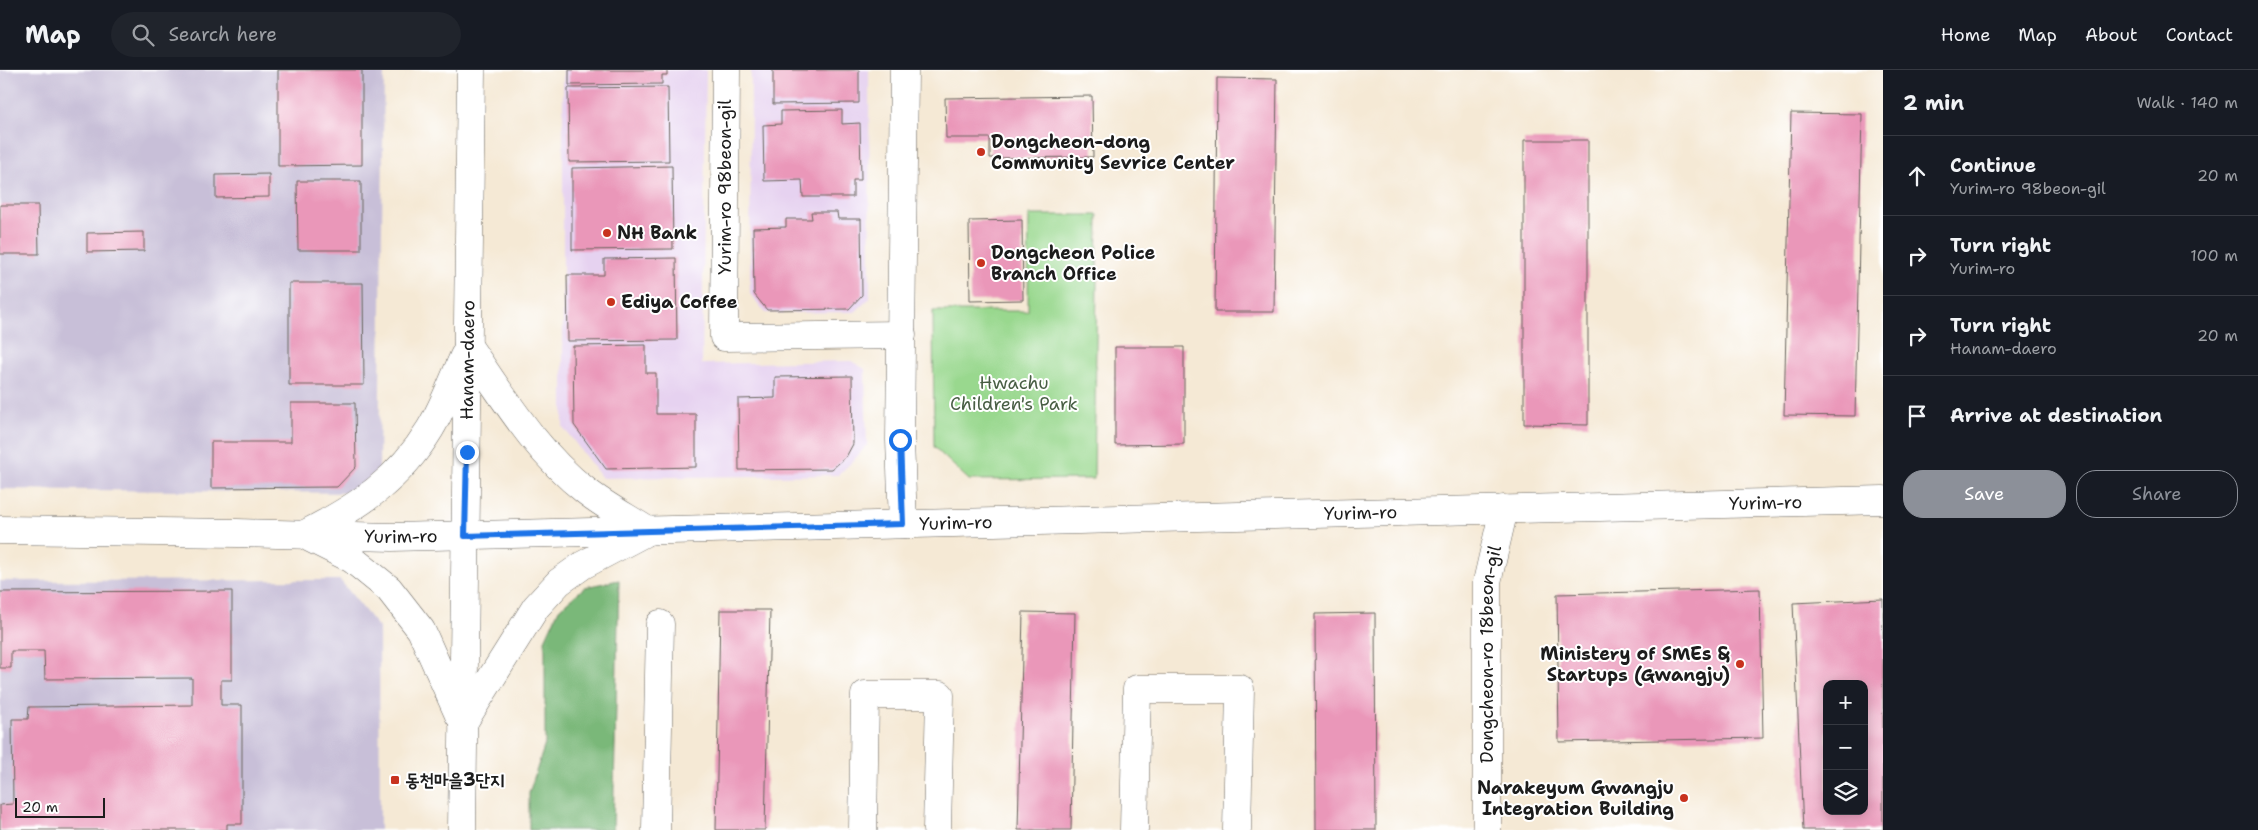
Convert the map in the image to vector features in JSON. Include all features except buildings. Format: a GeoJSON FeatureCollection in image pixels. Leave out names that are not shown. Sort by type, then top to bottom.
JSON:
{"type":"FeatureCollection","features":[{"type":"Feature","properties":{"kind":"street","name":"Hanam-daero"},"geometry":{"type":"LineString","coordinates":[[462,830],[471,70]]}},
{"type":"Feature","properties":{"kind":"street","name":"Yurim-ro 98beon-gil"},"geometry":{"type":"LineString","coordinates":[[726,70],[724,337],[902,335]]}},
{"type":"Feature","properties":{"kind":"street"},"geometry":{"type":"LineString","coordinates":[[903,524],[900,440],[904,70]]}},
{"type":"Feature","properties":{"kind":"street"},"geometry":{"type":"LineString","coordinates":[[463,723],[536,607],[558,582],[583,565],[648,531],[587,492],[553,461],[525,430],[468,346]]}},
{"type":"Feature","properties":{"kind":"street"},"geometry":{"type":"LineString","coordinates":[[303,534],[349,511],[380,489],[410,458],[431,428],[468,346]]}},
{"type":"Feature","properties":{"kind":"street","name":"Yurim-ro"},"geometry":{"type":"LineString","coordinates":[[0,530],[392,537],[465,536],[1883,500]]}},
{"type":"Feature","properties":{"kind":"street","name":"Dongcheon-ro 18beon-gil"},"geometry":{"type":"LineString","coordinates":[[1487,830],[1487,582],[1504,509]]}},
{"type":"Feature","properties":{"kind":"street"},"geometry":{"type":"LineString","coordinates":[[303,534],[352,559],[389,590],[421,630],[463,723]]}},
{"type":"Feature","properties":{"kind":"street"},"geometry":{"type":"LineString","coordinates":[[656,830],[660,624]]}},
{"type":"Feature","properties":{"kind":"street"},"geometry":{"type":"LineString","coordinates":[[1134,830],[1137,689],[1240,689],[1237,830]]}},
{"type":"Feature","properties":{"kind":"street"},"geometry":{"type":"LineString","coordinates":[[863,830],[865,695],[940,695],[937,830]]}},
{"type":"Feature","properties":{"kind":"shaded area"},"geometry":{"type":"Polygon","coordinates":[[[0,70],[384,70],[379,469],[354,493],[0,489],[0,70]]]}},
{"type":"Feature","properties":{"kind":"shaded area"},"geometry":{"type":"Polygon","coordinates":[[[563,70],[706,70],[702,364],[851,361],[865,369],[867,445],[838,475],[602,478],[563,427],[563,70]]]}},
{"type":"Feature","properties":{"kind":"shaded area"},"geometry":{"type":"Polygon","coordinates":[[[751,70],[869,70],[870,298],[855,312],[766,313],[750,294],[751,70]]]}},
{"type":"Feature","properties":{"kind":"shaded area"},"geometry":{"type":"Polygon","coordinates":[[[340,580],[379,628],[380,830],[0,830],[0,581],[340,580]]]}},
{"type":"Feature","properties":{"kind":"green space","name":"Hwachu Children's Park"},"geometry":{"type":"Polygon","coordinates":[[[1029,215],[1098,215],[1094,479],[969,480],[934,447],[933,311],[1028,311],[1029,215]]]}},
{"type":"Feature","properties":{"kind":"green space"},"geometry":{"type":"Polygon","coordinates":[[[619,580],[613,830],[529,830],[529,793],[545,744],[545,640],[559,609],[585,587],[619,580]]]}},
{"type":"Feature","properties":{"kind":"place","name":"Dongcheon-dong Community Sevrice Center"},"geometry":{"type":"Point","coordinates":[981,152]}},
{"type":"Feature","properties":{"kind":"place","name":"NH Bank"},"geometry":{"type":"Point","coordinates":[607,233]}},
{"type":"Feature","properties":{"kind":"place","name":"Dongcheon Police Branch Office"},"geometry":{"type":"Point","coordinates":[981,263]}},
{"type":"Feature","properties":{"kind":"place","name":"Ediya Coffee"},"geometry":{"type":"Point","coordinates":[611,302]}},
{"type":"Feature","properties":{"kind":"place","name":"Ministery of SMEs & Startups (Gwangju)"},"geometry":{"type":"Point","coordinates":[1740,664]}},
{"type":"Feature","properties":{"kind":"place","name":"동천마을3단지"},"geometry":{"type":"Point","coordinates":[395,780]}},
{"type":"Feature","properties":{"kind":"place","name":"Narakeyum Gwangju Integration Building"},"geometry":{"type":"Point","coordinates":[1684,798]}},
{"type":"Feature","properties":{"kind":"route"},"geometry":{"type":"LineString","coordinates":[[467,452],[465,536],[903,524],[900,440]]}}]}
